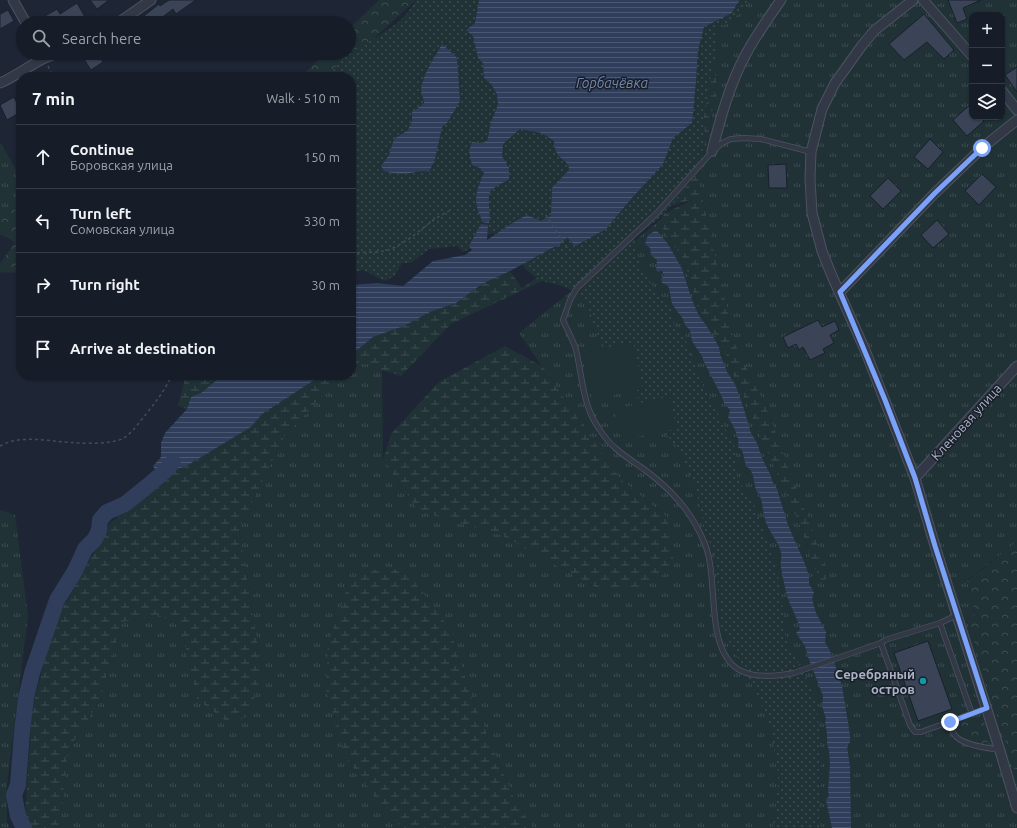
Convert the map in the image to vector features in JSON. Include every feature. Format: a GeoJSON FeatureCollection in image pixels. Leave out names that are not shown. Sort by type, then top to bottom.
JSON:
{"type":"FeatureCollection","features":[{"type":"Feature","properties":{"kind":"street"},"geometry":{"type":"LineString","coordinates":[[13,0],[22,16]]}},
{"type":"Feature","properties":{"kind":"street"},"geometry":{"type":"LineString","coordinates":[[128,16],[151,0]]}},
{"type":"Feature","properties":{"kind":"street"},"geometry":{"type":"LineString","coordinates":[[712,152],[718,125],[738,69],[755,38],[781,0]]}},
{"type":"Feature","properties":{"kind":"street"},"geometry":{"type":"LineString","coordinates":[[913,0],[875,30],[840,76],[822,109],[811,152],[810,179],[812,213],[822,251],[874,372],[915,478],[1017,808]]}},
{"type":"Feature","properties":{"kind":"street"},"geometry":{"type":"LineString","coordinates":[[923,0],[969,53]]}},
{"type":"Feature","properties":{"kind":"street"},"geometry":{"type":"LineString","coordinates":[[19,72],[37,60]]}},
{"type":"Feature","properties":{"kind":"street"},"geometry":{"type":"LineString","coordinates":[[0,83],[16,74]]}},
{"type":"Feature","properties":{"kind":"street"},"geometry":{"type":"LineString","coordinates":[[1005,95],[1017,110]]}},
{"type":"Feature","properties":{"kind":"street"},"geometry":{"type":"LineString","coordinates":[[840,292],[935,193],[982,148],[1017,120]]}},
{"type":"Feature","properties":{"kind":"street","name":"Кленовая улица"},"geometry":{"type":"LineString","coordinates":[[915,478],[1017,366]]}},
{"type":"Feature","properties":{"kind":"lane"},"geometry":{"type":"LineString","coordinates":[[811,152],[761,140],[744,138],[731,139],[722,143],[712,152],[657,213],[577,288],[570,300],[563,320],[576,350],[586,402],[590,414],[600,430],[613,446],[664,485],[675,496],[693,519],[700,532],[709,557],[718,638],[724,654],[729,662],[737,668],[750,674],[761,676],[785,675],[844,656],[881,643],[885,640],[940,623],[957,615]]}},
{"type":"Feature","properties":{"kind":"lane"},"geometry":{"type":"LineString","coordinates":[[940,623],[972,714]]}},
{"type":"Feature","properties":{"kind":"lane"},"geometry":{"type":"LineString","coordinates":[[881,643],[910,725],[914,732],[921,732],[987,708]]}},
{"type":"Feature","properties":{"kind":"lane"},"geometry":{"type":"LineString","coordinates":[[950,722],[955,735],[960,740],[966,743],[1000,751]]}},
{"type":"Feature","properties":{"kind":"path"},"geometry":{"type":"LineString","coordinates":[[356,253],[379,252],[389,249],[410,238],[426,225],[449,211]]}},
{"type":"Feature","properties":{"kind":"path"},"geometry":{"type":"LineString","coordinates":[[546,215],[567,248]]}},
{"type":"Feature","properties":{"kind":"path"},"geometry":{"type":"LineString","coordinates":[[0,446],[8,442],[28,439],[102,443],[117,441],[124,438],[144,416],[166,389],[170,380]]}},
{"type":"Feature","properties":{"kind":"green space"},"geometry":{"type":"Polygon","coordinates":[[[379,0],[416,0],[356,54],[356,22],[379,0]]]}},
{"type":"Feature","properties":{"kind":"green space"},"geometry":{"type":"Polygon","coordinates":[[[416,0],[750,0],[734,19],[716,30],[717,52],[711,74],[704,115],[705,144],[694,171],[681,195],[657,220],[634,238],[637,255],[644,274],[671,309],[675,327],[685,338],[700,379],[734,445],[737,478],[755,507],[776,565],[787,642],[809,683],[817,703],[822,767],[819,813],[821,828],[773,828],[778,789],[778,772],[771,730],[761,702],[720,624],[716,559],[705,531],[696,489],[681,453],[622,377],[599,339],[587,304],[566,287],[546,282],[534,276],[525,268],[500,236],[491,233],[463,252],[457,246],[429,249],[411,263],[402,263],[394,276],[385,281],[363,270],[356,272],[356,72],[332,72],[342,60],[356,60],[356,50],[392,27],[409,11],[416,0]]]}},
{"type":"Feature","properties":{"kind":"green space"},"geometry":{"type":"Polygon","coordinates":[[[739,0],[1017,0],[1017,542],[967,580],[975,616],[967,620],[1017,779],[1017,828],[533,828],[513,796],[471,696],[450,629],[345,757],[401,828],[59,828],[68,750],[99,702],[122,622],[159,615],[181,627],[197,699],[262,671],[239,529],[284,437],[337,380],[356,380],[356,366],[375,363],[382,370],[383,460],[419,511],[501,535],[595,587],[668,518],[619,478],[519,333],[658,222],[684,260],[698,309],[723,347],[800,525],[813,564],[830,577],[766,407],[735,344],[698,179],[710,131],[717,78],[698,50],[739,0]]]}},
{"type":"Feature","properties":{"kind":"green space"},"geometry":{"type":"Polygon","coordinates":[[[698,50],[717,78],[710,131],[698,179],[735,344],[766,407],[830,577],[821,581],[813,564],[800,525],[723,347],[698,309],[684,260],[658,222],[665,213],[694,199],[645,213],[698,50]]]}},
{"type":"Feature","properties":{"kind":"green space"},"geometry":{"type":"Polygon","coordinates":[[[318,60],[350,60],[337,72],[306,72],[318,60]]]}},
{"type":"Feature","properties":{"kind":"green space"},"geometry":{"type":"Polygon","coordinates":[[[0,142],[16,169],[16,210],[0,208],[0,142]]]}},
{"type":"Feature","properties":{"kind":"green space"},"geometry":{"type":"Polygon","coordinates":[[[0,208],[16,210],[16,273],[0,272],[0,263],[15,243],[7,237],[0,235],[0,208]]]}},
{"type":"Feature","properties":{"kind":"green space"},"geometry":{"type":"Polygon","coordinates":[[[565,270],[451,324],[401,376],[382,370],[375,363],[356,366],[356,351],[373,337],[404,326],[430,312],[456,303],[482,284],[510,271],[522,288],[542,274],[565,270]]]}},
{"type":"Feature","properties":{"kind":"green space"},"geometry":{"type":"Polygon","coordinates":[[[633,342],[643,389],[592,399],[583,353],[633,342]]]}},
{"type":"Feature","properties":{"kind":"green space"},"geometry":{"type":"Polygon","coordinates":[[[505,346],[543,367],[619,478],[668,518],[674,567],[640,590],[595,587],[501,535],[419,511],[383,460],[391,434],[439,382],[505,346]]]}},
{"type":"Feature","properties":{"kind":"green space"},"geometry":{"type":"Polygon","coordinates":[[[185,380],[217,380],[201,393],[192,397],[187,409],[178,406],[185,380]]]}},
{"type":"Feature","properties":{"kind":"green space"},"geometry":{"type":"Polygon","coordinates":[[[314,380],[337,380],[284,437],[239,529],[262,671],[249,716],[230,724],[197,699],[181,627],[159,615],[122,622],[99,702],[68,750],[59,828],[31,828],[25,814],[32,710],[54,624],[110,523],[175,470],[188,465],[251,427],[262,414],[314,380]]]}},
{"type":"Feature","properties":{"kind":"green space"},"geometry":{"type":"Polygon","coordinates":[[[670,396],[676,429],[621,440],[614,410],[670,396]]]}},
{"type":"Feature","properties":{"kind":"green space"},"geometry":{"type":"Polygon","coordinates":[[[0,510],[15,515],[28,616],[7,784],[7,821],[10,828],[0,828],[0,510]]]}},
{"type":"Feature","properties":{"kind":"green space"},"geometry":{"type":"Polygon","coordinates":[[[1017,542],[1017,779],[967,620],[975,615],[967,581],[1017,542]]]}},
{"type":"Feature","properties":{"kind":"green space"},"geometry":{"type":"Polygon","coordinates":[[[385,566],[409,574],[450,629],[471,696],[513,796],[533,828],[401,828],[345,757],[326,689],[328,645],[350,580],[385,566]]]}},
{"type":"Feature","properties":{"kind":"green space"},"geometry":{"type":"Polygon","coordinates":[[[966,720],[981,721],[986,724],[990,739],[985,745],[979,743],[971,736],[967,740],[960,735],[958,726],[966,720]]]}},
{"type":"Feature","properties":{"kind":"water","name":"Горбачёвка"},"geometry":{"type":"Polygon","coordinates":[[[479,0],[739,0],[732,13],[704,27],[698,50],[692,123],[673,138],[663,164],[606,229],[575,246],[567,237],[560,244],[560,247],[554,247],[510,271],[482,284],[456,303],[430,312],[404,326],[373,337],[356,351],[356,285],[377,283],[403,286],[433,261],[465,255],[472,250],[469,246],[481,224],[488,225],[487,240],[527,215],[541,221],[551,216],[552,188],[569,170],[567,164],[557,154],[554,141],[542,133],[520,129],[503,144],[502,156],[509,168],[509,179],[490,192],[489,223],[482,222],[477,207],[476,198],[484,173],[480,168],[472,165],[469,151],[472,142],[487,142],[491,122],[498,105],[497,94],[491,84],[484,78],[483,63],[478,58],[473,36],[466,30],[475,23],[479,0]]]}},
{"type":"Feature","properties":{"kind":"water"},"geometry":{"type":"Polygon","coordinates":[[[442,44],[457,58],[460,101],[447,123],[442,127],[435,159],[429,172],[422,171],[401,174],[384,171],[381,166],[389,155],[394,139],[408,130],[412,121],[412,111],[424,103],[421,92],[422,84],[429,66],[442,44]]]}},
{"type":"Feature","properties":{"kind":"water"},"geometry":{"type":"Polygon","coordinates":[[[657,231],[668,244],[682,269],[699,316],[719,347],[727,372],[735,384],[751,433],[758,445],[761,456],[777,489],[788,525],[809,576],[809,584],[814,592],[812,599],[816,613],[826,632],[825,642],[831,653],[842,686],[850,735],[850,742],[847,746],[850,767],[851,828],[832,828],[826,800],[829,796],[830,765],[825,722],[826,719],[822,706],[823,696],[805,646],[796,633],[800,629],[786,592],[781,568],[780,549],[767,525],[759,493],[757,492],[751,471],[746,466],[742,450],[738,447],[737,435],[728,417],[730,410],[724,403],[703,358],[692,341],[690,330],[685,325],[683,319],[672,304],[669,288],[667,285],[662,283],[661,279],[664,276],[662,270],[658,272],[656,270],[657,260],[651,255],[650,248],[645,244],[648,235],[657,231]]]}},
{"type":"Feature","properties":{"kind":"water"},"geometry":{"type":"Polygon","coordinates":[[[217,380],[314,380],[262,414],[251,427],[188,465],[175,470],[161,481],[153,466],[161,457],[161,443],[165,433],[187,409],[191,397],[201,393],[217,380]]]}},
{"type":"Feature","properties":{"kind":"building"},"geometry":{"type":"Polygon","coordinates":[[[90,0],[109,0],[97,9],[90,0]]]}},
{"type":"Feature","properties":{"kind":"building"},"geometry":{"type":"Polygon","coordinates":[[[169,0],[196,0],[176,14],[173,9],[164,16],[144,16],[159,4],[160,6],[169,0]]]}},
{"type":"Feature","properties":{"kind":"building"},"geometry":{"type":"Polygon","coordinates":[[[948,0],[981,0],[963,8],[967,19],[957,23],[948,0]]]}},
{"type":"Feature","properties":{"kind":"building"},"geometry":{"type":"Polygon","coordinates":[[[77,3],[84,16],[45,16],[57,9],[60,14],[77,3]]]}},
{"type":"Feature","properties":{"kind":"building"},"geometry":{"type":"Polygon","coordinates":[[[8,10],[14,21],[0,29],[0,14],[8,10]]]}},
{"type":"Feature","properties":{"kind":"building"},"geometry":{"type":"Polygon","coordinates":[[[924,14],[954,50],[944,59],[927,42],[904,60],[889,44],[924,14]]]}},
{"type":"Feature","properties":{"kind":"building"},"geometry":{"type":"Polygon","coordinates":[[[85,60],[102,60],[103,62],[91,70],[85,60]]]}},
{"type":"Feature","properties":{"kind":"building"},"geometry":{"type":"Polygon","coordinates":[[[1017,67],[1017,92],[1005,75],[1017,67]]]}},
{"type":"Feature","properties":{"kind":"building"},"geometry":{"type":"Polygon","coordinates":[[[14,97],[16,101],[16,115],[7,120],[0,105],[14,97]]]}},
{"type":"Feature","properties":{"kind":"building"},"geometry":{"type":"Polygon","coordinates":[[[969,106],[969,120],[984,121],[967,136],[953,120],[969,106]]]}},
{"type":"Feature","properties":{"kind":"building"},"geometry":{"type":"Polygon","coordinates":[[[930,139],[943,152],[928,169],[914,157],[930,139]]]}},
{"type":"Feature","properties":{"kind":"building"},"geometry":{"type":"Polygon","coordinates":[[[786,164],[787,188],[769,188],[768,165],[786,164]]]}},
{"type":"Feature","properties":{"kind":"building"},"geometry":{"type":"Polygon","coordinates":[[[982,174],[996,187],[979,205],[965,191],[982,174]]]}},
{"type":"Feature","properties":{"kind":"building"},"geometry":{"type":"Polygon","coordinates":[[[888,178],[901,191],[883,209],[870,196],[888,178]]]}},
{"type":"Feature","properties":{"kind":"building"},"geometry":{"type":"Polygon","coordinates":[[[937,220],[949,234],[933,248],[921,235],[937,220]]]}},
{"type":"Feature","properties":{"kind":"building"},"geometry":{"type":"Polygon","coordinates":[[[818,320],[822,327],[835,321],[839,330],[830,335],[834,343],[823,349],[825,353],[810,360],[803,347],[799,350],[796,344],[788,348],[783,337],[818,320]]]}},
{"type":"Feature","properties":{"kind":"building","name":"Серебряный остров"},"geometry":{"type":"Polygon","coordinates":[[[928,641],[952,709],[918,721],[894,653],[928,641]]]}},
{"type":"Feature","properties":{"kind":"waterway"},"geometry":{"type":"LineString","coordinates":[[24,828],[18,816],[14,795],[18,785],[26,698],[32,673],[57,600],[75,571],[85,549],[95,539],[99,530],[100,520],[107,512],[125,504],[164,472],[173,462]]}},
{"type":"Feature","properties":{"kind":"place","name":"Серебряный остров"},"geometry":{"type":"Point","coordinates":[923,681]}},
{"type":"Feature","properties":{"kind":"route"},"geometry":{"type":"LineString","coordinates":[[950,722],[987,708],[935,546],[915,478],[865,350],[840,292],[935,193],[982,148]]}}]}
